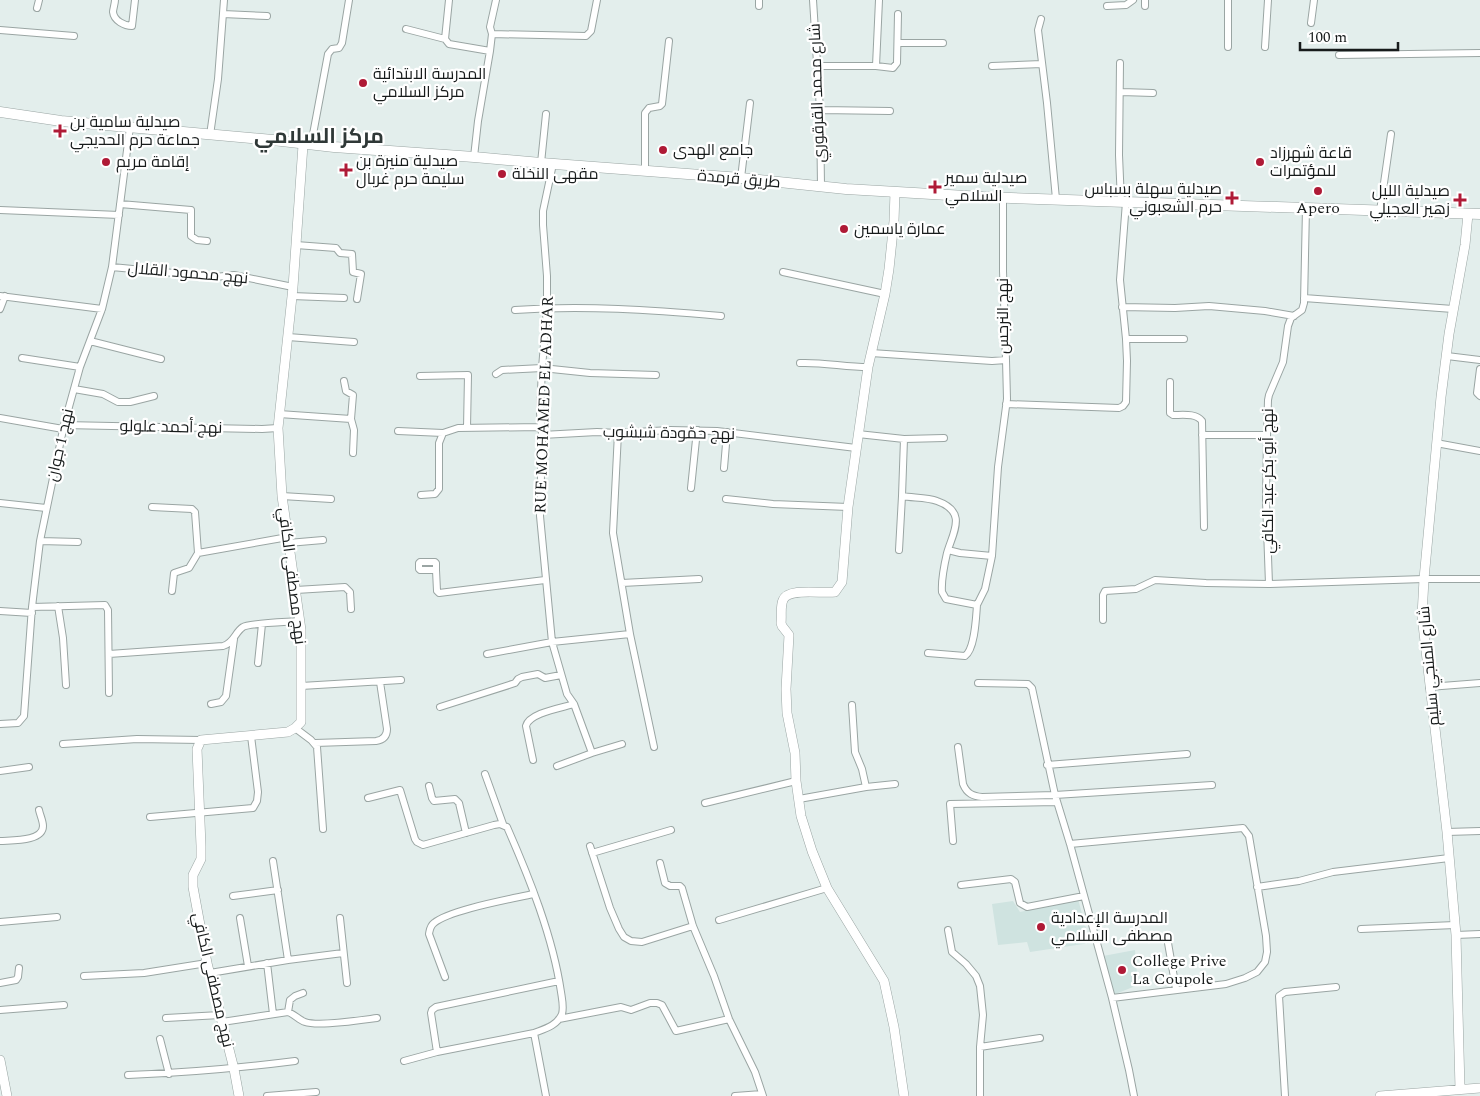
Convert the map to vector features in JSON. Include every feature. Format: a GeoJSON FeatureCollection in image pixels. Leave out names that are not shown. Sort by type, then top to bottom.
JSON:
{"type":"FeatureCollection","features":[{"type":"Feature","properties":{"kind":"main road","name":"طريق قرمدة"},"geometry":{"type":"LineString","coordinates":[[0,112],[61,122],[273,140],[307,145],[741,178],[894,192],[1003,198],[1480,214]]}},
{"type":"Feature","properties":{"kind":"street"},"geometry":{"type":"LineString","coordinates":[[37,8],[39,0]]}},
{"type":"Feature","properties":{"kind":"street"},"geometry":{"type":"LineString","coordinates":[[115,0],[113,13],[116,19],[126,26],[132,26],[135,0]]}},
{"type":"Feature","properties":{"kind":"street"},"geometry":{"type":"LineString","coordinates":[[210,135],[218,79],[224,0]]}},
{"type":"Feature","properties":{"kind":"street"},"geometry":{"type":"LineString","coordinates":[[307,145],[328,54],[332,49],[339,48],[342,43],[349,0]]}},
{"type":"Feature","properties":{"kind":"street"},"geometry":{"type":"LineString","coordinates":[[445,39],[450,0]]}},
{"type":"Feature","properties":{"kind":"street"},"geometry":{"type":"LineString","coordinates":[[474,157],[490,51],[492,34],[490,28],[496,0]]}},
{"type":"Feature","properties":{"kind":"street"},"geometry":{"type":"LineString","coordinates":[[492,34],[586,36],[591,31],[597,0]]}},
{"type":"Feature","properties":{"kind":"street","name":"شارع محمد القرقوري"},"geometry":{"type":"LineString","coordinates":[[813,0],[820,110],[821,186]]}},
{"type":"Feature","properties":{"kind":"street"},"geometry":{"type":"LineString","coordinates":[[876,66],[879,0]]}},
{"type":"Feature","properties":{"kind":"street"},"geometry":{"type":"LineString","coordinates":[[1107,6],[1126,5],[1133,0]]}},
{"type":"Feature","properties":{"kind":"street"},"geometry":{"type":"LineString","coordinates":[[1228,0],[1228,48]]}},
{"type":"Feature","properties":{"kind":"street"},"geometry":{"type":"LineString","coordinates":[[1265,47],[1268,0]]}},
{"type":"Feature","properties":{"kind":"street"},"geometry":{"type":"LineString","coordinates":[[1311,23],[1314,0]]}},
{"type":"Feature","properties":{"kind":"street"},"geometry":{"type":"LineString","coordinates":[[223,14],[267,16]]}},
{"type":"Feature","properties":{"kind":"street"},"geometry":{"type":"LineString","coordinates":[[818,66],[876,66],[893,68],[897,63],[898,14]]}},
{"type":"Feature","properties":{"kind":"street"},"geometry":{"type":"LineString","coordinates":[[1041,19],[1038,30],[1056,199]]}},
{"type":"Feature","properties":{"kind":"street"},"geometry":{"type":"LineString","coordinates":[[406,29],[445,39],[449,44],[490,51]]}},
{"type":"Feature","properties":{"kind":"street"},"geometry":{"type":"LineString","coordinates":[[0,30],[74,36]]}},
{"type":"Feature","properties":{"kind":"street"},"geometry":{"type":"LineString","coordinates":[[645,171],[645,113],[649,108],[662,104],[669,41]]}},
{"type":"Feature","properties":{"kind":"street"},"geometry":{"type":"LineString","coordinates":[[898,43],[943,42]]}},
{"type":"Feature","properties":{"kind":"street"},"geometry":{"type":"LineString","coordinates":[[1339,55],[1480,53]]}},
{"type":"Feature","properties":{"kind":"street"},"geometry":{"type":"LineString","coordinates":[[1006,404],[1120,408],[1126,402],[1126,339],[1120,280],[1124,202],[1119,154],[1120,63]]}},
{"type":"Feature","properties":{"kind":"street"},"geometry":{"type":"LineString","coordinates":[[992,66],[1042,64]]}},
{"type":"Feature","properties":{"kind":"street"},"geometry":{"type":"LineString","coordinates":[[1121,92],[1153,93]]}},
{"type":"Feature","properties":{"kind":"street"},"geometry":{"type":"LineString","coordinates":[[741,178],[750,103]]}},
{"type":"Feature","properties":{"kind":"street"},"geometry":{"type":"LineString","coordinates":[[820,110],[890,111]]}},
{"type":"Feature","properties":{"kind":"street"},"geometry":{"type":"LineString","coordinates":[[541,163],[546,114]]}},
{"type":"Feature","properties":{"kind":"street","name":"نهج 1 جوان"},"geometry":{"type":"LineString","coordinates":[[0,724],[18,723],[24,716],[32,610],[40,541],[63,427],[80,367],[102,309],[112,267],[130,127]]}},
{"type":"Feature","properties":{"kind":"street"},"geometry":{"type":"LineString","coordinates":[[1380,210],[1392,134]]}},
{"type":"Feature","properties":{"kind":"street","name":"نهج مصطفى الكافي"},"geometry":{"type":"LineString","coordinates":[[295,728],[301,722],[300,621],[282,496],[278,428],[307,145]]}},
{"type":"Feature","properties":{"kind":"street","name":"RUE MOHAMED EL ADHAR"},"geometry":{"type":"LineString","coordinates":[[553,164],[545,200],[543,225],[547,276],[547,308],[540,427],[542,435],[540,516],[552,642],[560,675],[567,694],[574,704],[592,753]]}},
{"type":"Feature","properties":{"kind":"street"},"geometry":{"type":"LineString","coordinates":[[894,192],[894,221],[885,294],[868,366],[848,507],[843,577],[838,590],[832,593],[793,592],[786,595],[782,601],[782,626],[789,635],[786,713],[795,753],[796,781],[801,816],[827,888],[884,981],[894,1027],[904,1096]]}},
{"type":"Feature","properties":{"kind":"street","name":"نهج النرجس"},"geometry":{"type":"LineString","coordinates":[[871,352],[1006,360],[1003,198]]}},
{"type":"Feature","properties":{"kind":"street"},"geometry":{"type":"LineString","coordinates":[[120,204],[192,210],[191,236],[206,242]]}},
{"type":"Feature","properties":{"kind":"street","name":"نهج أبو بكر عبد الكافي"},"geometry":{"type":"LineString","coordinates":[[1269,584],[1267,435],[1269,395],[1283,362],[1288,326],[1294,316],[1302,310],[1304,303],[1306,208]]}},
{"type":"Feature","properties":{"kind":"street"},"geometry":{"type":"LineString","coordinates":[[0,210],[119,215]]}},
{"type":"Feature","properties":{"kind":"street","name":"شارع المنجي سليم"},"geometry":{"type":"LineString","coordinates":[[1460,1089],[1456,935],[1450,858],[1422,616],[1436,443],[1468,214]]}},
{"type":"Feature","properties":{"kind":"street"},"geometry":{"type":"LineString","coordinates":[[296,245],[336,248],[340,252],[352,254],[353,272],[361,274],[357,299]]}},
{"type":"Feature","properties":{"kind":"street","name":"نهج محمود القلال"},"geometry":{"type":"LineString","coordinates":[[112,267],[215,277],[243,276],[292,292],[344,298]]}},
{"type":"Feature","properties":{"kind":"street"},"geometry":{"type":"LineString","coordinates":[[783,272],[885,294]]}},
{"type":"Feature","properties":{"kind":"street"},"geometry":{"type":"LineString","coordinates":[[0,309],[2,296],[102,309]]}},
{"type":"Feature","properties":{"kind":"street"},"geometry":{"type":"LineString","coordinates":[[1304,298],[1454,309]]}},
{"type":"Feature","properties":{"kind":"street"},"geometry":{"type":"LineString","coordinates":[[1122,307],[1175,308],[1209,306],[1265,311],[1294,316]]}},
{"type":"Feature","properties":{"kind":"street"},"geometry":{"type":"LineString","coordinates":[[515,310],[636,308],[721,316]]}},
{"type":"Feature","properties":{"kind":"street"},"geometry":{"type":"LineString","coordinates":[[288,337],[354,342]]}},
{"type":"Feature","properties":{"kind":"street"},"geometry":{"type":"LineString","coordinates":[[1126,339],[1184,339]]}},
{"type":"Feature","properties":{"kind":"street"},"geometry":{"type":"LineString","coordinates":[[90,341],[161,360]]}},
{"type":"Feature","properties":{"kind":"street"},"geometry":{"type":"LineString","coordinates":[[1447,356],[1480,360]]}},
{"type":"Feature","properties":{"kind":"street"},"geometry":{"type":"LineString","coordinates":[[22,358],[80,367]]}},
{"type":"Feature","properties":{"kind":"street"},"geometry":{"type":"LineString","coordinates":[[928,653],[965,656],[968,654],[973,638],[977,605],[985,589],[992,556],[998,467],[1007,391],[1006,360]]}},
{"type":"Feature","properties":{"kind":"street"},"geometry":{"type":"LineString","coordinates":[[800,363],[815,362],[853,367],[868,366]]}},
{"type":"Feature","properties":{"kind":"street"},"geometry":{"type":"LineString","coordinates":[[496,374],[502,370],[542,368],[590,373],[656,375]]}},
{"type":"Feature","properties":{"kind":"street"},"geometry":{"type":"LineString","coordinates":[[1480,369],[1476,392],[1480,396]]}},
{"type":"Feature","properties":{"kind":"street"},"geometry":{"type":"LineString","coordinates":[[420,376],[468,375],[467,428]]}},
{"type":"Feature","properties":{"kind":"street"},"geometry":{"type":"LineString","coordinates":[[344,381],[346,391],[353,395],[351,419],[354,430],[353,453]]}},
{"type":"Feature","properties":{"kind":"street"},"geometry":{"type":"LineString","coordinates":[[1170,382],[1170,413],[1173,415],[1198,417],[1202,421],[1204,527]]}},
{"type":"Feature","properties":{"kind":"street"},"geometry":{"type":"LineString","coordinates":[[74,389],[103,394],[118,402],[130,402],[154,396]]}},
{"type":"Feature","properties":{"kind":"street"},"geometry":{"type":"LineString","coordinates":[[279,414],[351,419]]}},
{"type":"Feature","properties":{"kind":"street","name":"نهج أحمد علولو"},"geometry":{"type":"LineString","coordinates":[[0,418],[63,427],[278,428]]}},
{"type":"Feature","properties":{"kind":"street"},"geometry":{"type":"LineString","coordinates":[[398,431],[443,433],[458,428],[540,427]]}},
{"type":"Feature","properties":{"kind":"street"},"geometry":{"type":"LineString","coordinates":[[691,488],[697,430]]}},
{"type":"Feature","properties":{"kind":"street","name":"نهج حمّودة شبشوب"},"geometry":{"type":"LineString","coordinates":[[542,435],[697,430],[856,448]]}},
{"type":"Feature","properties":{"kind":"street"},"geometry":{"type":"LineString","coordinates":[[724,468],[727,432]]}},
{"type":"Feature","properties":{"kind":"street"},"geometry":{"type":"LineString","coordinates":[[421,495],[436,494],[439,489],[439,443],[443,433]]}},
{"type":"Feature","properties":{"kind":"street"},"geometry":{"type":"LineString","coordinates":[[618,433],[613,533],[630,634],[654,747]]}},
{"type":"Feature","properties":{"kind":"street"},"geometry":{"type":"LineString","coordinates":[[858,434],[904,439],[944,438]]}},
{"type":"Feature","properties":{"kind":"street"},"geometry":{"type":"LineString","coordinates":[[1202,435],[1267,435]]}},
{"type":"Feature","properties":{"kind":"street"},"geometry":{"type":"LineString","coordinates":[[899,550],[904,439]]}},
{"type":"Feature","properties":{"kind":"street"},"geometry":{"type":"LineString","coordinates":[[1436,443],[1480,451]]}},
{"type":"Feature","properties":{"kind":"street"},"geometry":{"type":"LineString","coordinates":[[282,496],[331,499]]}},
{"type":"Feature","properties":{"kind":"street"},"geometry":{"type":"LineString","coordinates":[[902,496],[938,501],[954,514],[956,517],[956,530],[948,550],[942,594],[946,599],[977,605]]}},
{"type":"Feature","properties":{"kind":"street"},"geometry":{"type":"LineString","coordinates":[[726,500],[848,507]]}},
{"type":"Feature","properties":{"kind":"street"},"geometry":{"type":"LineString","coordinates":[[0,503],[46,508]]}},
{"type":"Feature","properties":{"kind":"street"},"geometry":{"type":"LineString","coordinates":[[152,507],[192,509],[195,512],[198,553],[189,568],[174,573],[172,591]]}},
{"type":"Feature","properties":{"kind":"street"},"geometry":{"type":"LineString","coordinates":[[198,553],[288,540],[324,540]]}},
{"type":"Feature","properties":{"kind":"street"},"geometry":{"type":"LineString","coordinates":[[40,541],[78,542]]}},
{"type":"Feature","properties":{"kind":"street"},"geometry":{"type":"LineString","coordinates":[[948,550],[960,554],[992,556]]}},
{"type":"Feature","properties":{"kind":"street"},"geometry":{"type":"LineString","coordinates":[[436,570],[437,590],[439,593],[545,580]]}},
{"type":"Feature","properties":{"kind":"street"},"geometry":{"type":"LineString","coordinates":[[622,583],[698,579]]}},
{"type":"Feature","properties":{"kind":"street"},"geometry":{"type":"LineString","coordinates":[[1103,620],[1105,591],[1136,589],[1155,580],[1269,584],[1480,579]]}},
{"type":"Feature","properties":{"kind":"street"},"geometry":{"type":"LineString","coordinates":[[296,590],[345,587],[350,592],[351,609]]}},
{"type":"Feature","properties":{"kind":"street"},"geometry":{"type":"LineString","coordinates":[[0,611],[105,604],[108,610],[109,693]]}},
{"type":"Feature","properties":{"kind":"street"},"geometry":{"type":"LineString","coordinates":[[58,606],[63,638],[66,685]]}},
{"type":"Feature","properties":{"kind":"street"},"geometry":{"type":"LineString","coordinates":[[109,654],[223,646],[231,642],[243,627],[300,621]]}},
{"type":"Feature","properties":{"kind":"street"},"geometry":{"type":"LineString","coordinates":[[258,663],[262,624]]}},
{"type":"Feature","properties":{"kind":"street"},"geometry":{"type":"LineString","coordinates":[[487,654],[552,642],[630,634]]}},
{"type":"Feature","properties":{"kind":"street"},"geometry":{"type":"LineString","coordinates":[[211,704],[222,702],[226,696],[234,638]]}},
{"type":"Feature","properties":{"kind":"street"},"geometry":{"type":"LineString","coordinates":[[440,707],[515,683],[522,676],[538,674],[545,678],[560,675]]}},
{"type":"Feature","properties":{"kind":"street"},"geometry":{"type":"LineString","coordinates":[[301,686],[401,680]]}},
{"type":"Feature","properties":{"kind":"street"},"geometry":{"type":"LineString","coordinates":[[315,743],[376,741],[383,739],[388,729],[380,682]]}},
{"type":"Feature","properties":{"kind":"street"},"geometry":{"type":"LineString","coordinates":[[978,683],[1028,684],[1032,688],[1055,795],[1112,998],[1134,1096]]}},
{"type":"Feature","properties":{"kind":"street"},"geometry":{"type":"LineString","coordinates":[[1429,688],[1480,683]]}},
{"type":"Feature","properties":{"kind":"street"},"geometry":{"type":"LineString","coordinates":[[533,760],[526,726],[527,721],[534,716],[574,704]]}},
{"type":"Feature","properties":{"kind":"street"},"geometry":{"type":"LineString","coordinates":[[852,705],[855,752],[862,769],[866,787]]}},
{"type":"Feature","properties":{"kind":"street"},"geometry":{"type":"LineString","coordinates":[[63,744],[137,739],[201,740],[288,732],[295,728],[315,743],[318,750],[323,829]]}},
{"type":"Feature","properties":{"kind":"street"},"geometry":{"type":"LineString","coordinates":[[150,817],[253,808],[257,801],[258,792],[251,736]]}},
{"type":"Feature","properties":{"kind":"street","name":"نهج مصطفى الكافي"},"geometry":{"type":"LineString","coordinates":[[201,740],[197,749],[201,859],[193,875],[193,886],[207,962],[239,1096]]}},
{"type":"Feature","properties":{"kind":"street"},"geometry":{"type":"LineString","coordinates":[[557,766],[622,744]]}},
{"type":"Feature","properties":{"kind":"street"},"geometry":{"type":"LineString","coordinates":[[958,747],[964,784],[966,790],[974,796],[1055,795],[1212,785]]}},
{"type":"Feature","properties":{"kind":"street"},"geometry":{"type":"LineString","coordinates":[[1048,765],[1187,754]]}},
{"type":"Feature","properties":{"kind":"street"},"geometry":{"type":"LineString","coordinates":[[0,771],[29,767]]}},
{"type":"Feature","properties":{"kind":"street"},"geometry":{"type":"LineString","coordinates":[[404,1061],[437,1052],[534,1033],[551,1026],[559,1019],[563,1008],[559,981],[549,941],[534,894],[507,827],[503,824],[485,774]]}},
{"type":"Feature","properties":{"kind":"street"},"geometry":{"type":"LineString","coordinates":[[705,802],[796,781]]}},
{"type":"Feature","properties":{"kind":"street"},"geometry":{"type":"LineString","coordinates":[[799,799],[866,787],[895,784]]}},
{"type":"Feature","properties":{"kind":"street"},"geometry":{"type":"LineString","coordinates":[[429,786],[434,801],[455,800],[459,803],[466,833]]}},
{"type":"Feature","properties":{"kind":"street"},"geometry":{"type":"LineString","coordinates":[[368,798],[400,790],[415,838],[417,842],[423,845],[503,824]]}},
{"type":"Feature","properties":{"kind":"street"},"geometry":{"type":"LineString","coordinates":[[953,841],[950,804],[1057,802]]}},
{"type":"Feature","properties":{"kind":"street"},"geometry":{"type":"LineString","coordinates":[[0,841],[32,838],[37,835],[42,831],[43,826],[39,810]]}},
{"type":"Feature","properties":{"kind":"street"},"geometry":{"type":"LineString","coordinates":[[1070,844],[1243,828],[1248,836],[1266,936],[1266,962],[1256,972],[1226,984],[1112,998]]}},
{"type":"Feature","properties":{"kind":"street"},"geometry":{"type":"LineString","coordinates":[[592,853],[670,830]]}},
{"type":"Feature","properties":{"kind":"street"},"geometry":{"type":"LineString","coordinates":[[1447,832],[1480,831]]}},
{"type":"Feature","properties":{"kind":"street"},"geometry":{"type":"LineString","coordinates":[[590,846],[610,908],[624,937],[631,941],[642,942],[692,926]]}},
{"type":"Feature","properties":{"kind":"street"},"geometry":{"type":"LineString","coordinates":[[1257,887],[1299,881],[1333,872],[1450,858]]}},
{"type":"Feature","properties":{"kind":"street"},"geometry":{"type":"LineString","coordinates":[[274,861],[288,960]]}},
{"type":"Feature","properties":{"kind":"street"},"geometry":{"type":"LineString","coordinates":[[660,863],[667,885],[682,888],[692,926],[714,976],[729,1019],[755,1072],[762,1095],[735,1096]]}},
{"type":"Feature","properties":{"kind":"street"},"geometry":{"type":"LineString","coordinates":[[961,885],[1011,879],[1015,882],[1020,903],[1027,906],[1084,896]]}},
{"type":"Feature","properties":{"kind":"street"},"geometry":{"type":"LineString","coordinates":[[719,920],[827,888]]}},
{"type":"Feature","properties":{"kind":"street"},"geometry":{"type":"LineString","coordinates":[[233,896],[278,890]]}},
{"type":"Feature","properties":{"kind":"street"},"geometry":{"type":"LineString","coordinates":[[445,977],[430,934],[430,927],[436,921],[465,910],[534,894]]}},
{"type":"Feature","properties":{"kind":"street"},"geometry":{"type":"LineString","coordinates":[[0,922],[57,918]]}},
{"type":"Feature","properties":{"kind":"street"},"geometry":{"type":"LineString","coordinates":[[240,918],[248,966]]}},
{"type":"Feature","properties":{"kind":"street"},"geometry":{"type":"LineString","coordinates":[[340,918],[347,983]]}},
{"type":"Feature","properties":{"kind":"street"},"geometry":{"type":"LineString","coordinates":[[1361,930],[1455,925]]}},
{"type":"Feature","properties":{"kind":"street"},"geometry":{"type":"LineString","coordinates":[[948,930],[952,952],[976,976],[980,986],[983,1015],[980,1046],[980,1096]]}},
{"type":"Feature","properties":{"kind":"street"},"geometry":{"type":"LineString","coordinates":[[1456,935],[1480,934]]}},
{"type":"Feature","properties":{"kind":"street"},"geometry":{"type":"LineString","coordinates":[[1168,943],[1176,989]]}},
{"type":"Feature","properties":{"kind":"street"},"geometry":{"type":"LineString","coordinates":[[210,973],[266,963],[343,953]]}},
{"type":"Feature","properties":{"kind":"street"},"geometry":{"type":"LineString","coordinates":[[84,976],[144,973],[207,962]]}},
{"type":"Feature","properties":{"kind":"street"},"geometry":{"type":"LineString","coordinates":[[266,963],[273,1014]]}},
{"type":"Feature","properties":{"kind":"street"},"geometry":{"type":"LineString","coordinates":[[0,983],[16,980],[19,968]]}},
{"type":"Feature","properties":{"kind":"street"},"geometry":{"type":"LineString","coordinates":[[437,1052],[431,1013],[436,1007],[559,981]]}},
{"type":"Feature","properties":{"kind":"street"},"geometry":{"type":"LineString","coordinates":[[1285,1096],[1279,996],[1285,992],[1336,987]]}},
{"type":"Feature","properties":{"kind":"street"},"geometry":{"type":"LineString","coordinates":[[288,1012],[290,1000],[295,996],[303,994]]}},
{"type":"Feature","properties":{"kind":"street"},"geometry":{"type":"LineString","coordinates":[[559,1019],[621,1007],[631,1010],[650,1003],[657,1003],[662,1005],[676,1031],[729,1019]]}},
{"type":"Feature","properties":{"kind":"street"},"geometry":{"type":"LineString","coordinates":[[0,1010],[64,1005]]}},
{"type":"Feature","properties":{"kind":"street"},"geometry":{"type":"LineString","coordinates":[[166,1018],[221,1019],[288,1012],[312,1024],[352,1022],[377,1018]]}},
{"type":"Feature","properties":{"kind":"street"},"geometry":{"type":"LineString","coordinates":[[534,1033],[546,1096]]}},
{"type":"Feature","properties":{"kind":"street"},"geometry":{"type":"LineString","coordinates":[[980,1046],[1040,1038]]}},
{"type":"Feature","properties":{"kind":"street"},"geometry":{"type":"LineString","coordinates":[[160,1039],[169,1074]]}},
{"type":"Feature","properties":{"kind":"street"},"geometry":{"type":"LineString","coordinates":[[0,1060],[7,1096]]}},
{"type":"Feature","properties":{"kind":"street"},"geometry":{"type":"LineString","coordinates":[[128,1075],[234,1069],[296,1061]]}},
{"type":"Feature","properties":{"kind":"street"},"geometry":{"type":"LineString","coordinates":[[1380,1096],[1480,1088]]}},
{"type":"Feature","properties":{"kind":"street"},"geometry":{"type":"LineString","coordinates":[[267,1096],[316,1092]]}},
{"type":"Feature","properties":{"kind":"shaded area","name":"المدرسة الإعدادية مصطفى السلامي"},"geometry":{"type":"Polygon","coordinates":[[[1078,899],[1090,943],[1030,952],[1027,942],[998,945],[992,904],[1013,901],[1020,912],[1078,899]]]}},
{"type":"Feature","properties":{"kind":"shaded area","name":"College Prive La Coupole"},"geometry":{"type":"Polygon","coordinates":[[[1135,950],[1138,985],[1113,995],[1103,956],[1135,950]]]}},
{"type":"Feature","properties":{"kind":"place","name":"المدرسة الابتدائية مركز السلامي"},"geometry":{"type":"Point","coordinates":[363,83]}},
{"type":"Feature","properties":{"kind":"place","name":"صيدلية سامية بن جماعة حرم الحديجي"},"geometry":{"type":"Point","coordinates":[60,131]}},
{"type":"Feature","properties":{"kind":"place","name":"جامع الهدى"},"geometry":{"type":"Point","coordinates":[663,150]}},
{"type":"Feature","properties":{"kind":"place","name":"إقامة مريم"},"geometry":{"type":"Point","coordinates":[106,162]}},
{"type":"Feature","properties":{"kind":"place","name":"قاعة شهرزاد للمؤتمرات"},"geometry":{"type":"Point","coordinates":[1260,162]}},
{"type":"Feature","properties":{"kind":"place","name":"صيدلية منيرة بن سليمة حرم غربال"},"geometry":{"type":"Point","coordinates":[346,170]}},
{"type":"Feature","properties":{"kind":"place","name":"مقهى النخلة"},"geometry":{"type":"Point","coordinates":[502,174]}},
{"type":"Feature","properties":{"kind":"place","name":"صيدلية سمير السلامي"},"geometry":{"type":"Point","coordinates":[935,187]}},
{"type":"Feature","properties":{"kind":"place","name":"Apero"},"geometry":{"type":"Point","coordinates":[1318,191]}},
{"type":"Feature","properties":{"kind":"place","name":"صيدلية سهلة بسباس حرم الشعبوني"},"geometry":{"type":"Point","coordinates":[1232,198]}},
{"type":"Feature","properties":{"kind":"place","name":"صيدلية الليل زهير العجيلي"},"geometry":{"type":"Point","coordinates":[1460,200]}},
{"type":"Feature","properties":{"kind":"place","name":"عمارة ياسمين"},"geometry":{"type":"Point","coordinates":[844,229]}},
{"type":"Feature","properties":{"kind":"place","name":"المدرسة الإعدادية مصطفى السلامي"},"geometry":{"type":"Point","coordinates":[1041,927]}},
{"type":"Feature","properties":{"kind":"place","name":"College Prive La Coupole"},"geometry":{"type":"Point","coordinates":[1122,970]}},
{"type":"Feature","properties":{"kind":"district","name":"مركز السلامي"},"geometry":{"type":"Point","coordinates":[319,137]}}]}
